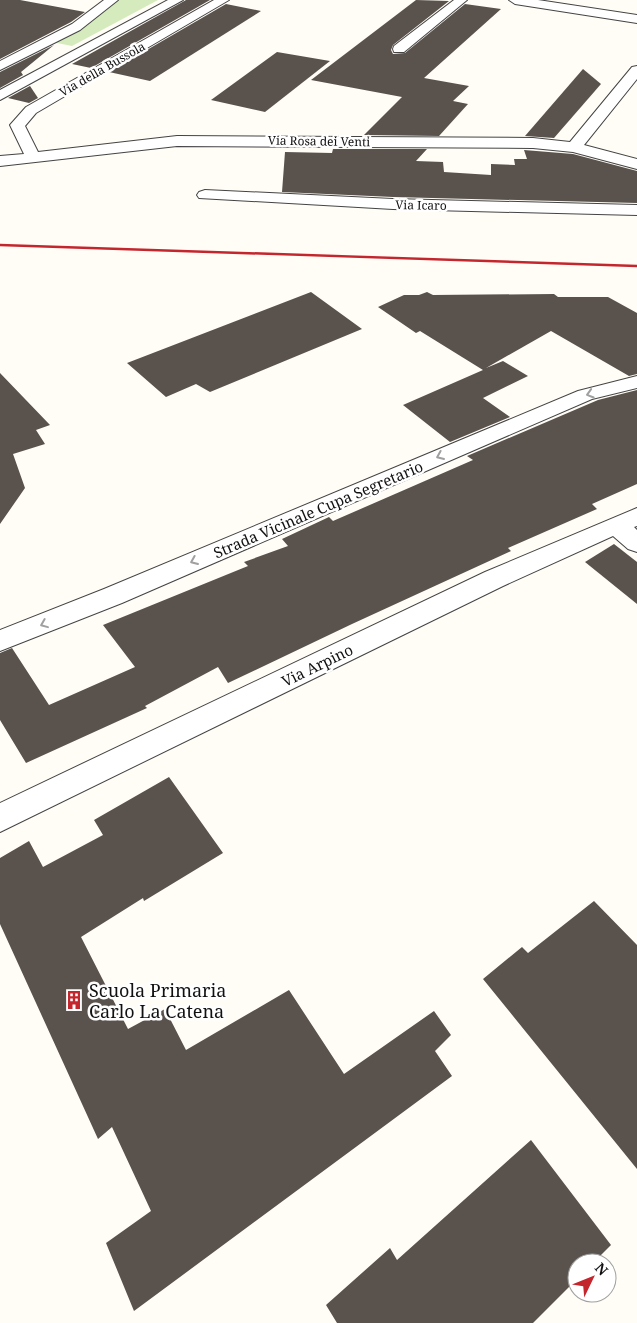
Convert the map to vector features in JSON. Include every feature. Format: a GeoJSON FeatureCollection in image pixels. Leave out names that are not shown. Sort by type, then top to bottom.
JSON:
{"type":"FeatureCollection","features":[{"type":"Feature","properties":{"kind":"street"},"geometry":{"type":"LineString","coordinates":[[0,66],[76,27],[112,0]]}},
{"type":"Feature","properties":{"kind":"street"},"geometry":{"type":"LineString","coordinates":[[0,96],[177,0]]}},
{"type":"Feature","properties":{"kind":"street","name":"Via della Bussola"},"geometry":{"type":"LineString","coordinates":[[33,158],[17,125],[31,110],[223,0]]}},
{"type":"Feature","properties":{"kind":"street"},"geometry":{"type":"LineString","coordinates":[[399,50],[461,0]]}},
{"type":"Feature","properties":{"kind":"street"},"geometry":{"type":"LineString","coordinates":[[515,0],[637,19]]}},
{"type":"Feature","properties":{"kind":"street"},"geometry":{"type":"LineString","coordinates":[[569,8],[584,0]]}},
{"type":"Feature","properties":{"kind":"street"},"geometry":{"type":"LineString","coordinates":[[574,147],[637,70]]}},
{"type":"Feature","properties":{"kind":"street","name":"Via Rosa dei Venti"},"geometry":{"type":"LineString","coordinates":[[0,161],[177,141],[533,143],[574,147],[637,164]]}},
{"type":"Feature","properties":{"kind":"street","name":"Via Icaro"},"geometry":{"type":"LineString","coordinates":[[205,195],[393,204],[637,210]]}},
{"type":"Feature","properties":{"kind":"street","name":"Strada Vicinale Cupa Segretario"},"geometry":{"type":"LineString","coordinates":[[0,641],[113,596],[577,398],[637,382]]}},
{"type":"Feature","properties":{"kind":"street"},"geometry":{"type":"LineString","coordinates":[[626,520],[637,542]]}},
{"type":"Feature","properties":{"kind":"street","name":"Via Arpino"},"geometry":{"type":"LineString","coordinates":[[0,818],[485,583],[626,520]]}},
{"type":"Feature","properties":{"kind":"green space"},"geometry":{"type":"Polygon","coordinates":[[[117,0],[158,0],[72,46],[52,42],[117,0]]]}},
{"type":"Feature","properties":{"kind":"building"},"geometry":{"type":"Polygon","coordinates":[[[0,0],[20,0],[85,12],[71,22],[0,59],[0,0]]]}},
{"type":"Feature","properties":{"kind":"building"},"geometry":{"type":"Polygon","coordinates":[[[186,0],[210,0],[91,68],[72,64],[186,0]]]}},
{"type":"Feature","properties":{"kind":"building"},"geometry":{"type":"Polygon","coordinates":[[[416,0],[449,1],[393,45],[391,50],[393,54],[405,53],[465,4],[501,9],[424,78],[469,86],[453,101],[468,104],[439,136],[364,135],[402,97],[311,80],[416,0]]]}},
{"type":"Feature","properties":{"kind":"building"},"geometry":{"type":"Polygon","coordinates":[[[226,4],[261,11],[150,81],[109,72],[226,4]]]}},
{"type":"Feature","properties":{"kind":"building"},"geometry":{"type":"Polygon","coordinates":[[[54,45],[21,72],[23,75],[0,88],[0,72],[54,45]]]}},
{"type":"Feature","properties":{"kind":"building"},"geometry":{"type":"Polygon","coordinates":[[[277,52],[330,61],[265,112],[211,100],[277,52]]]}},
{"type":"Feature","properties":{"kind":"building"},"geometry":{"type":"Polygon","coordinates":[[[583,69],[601,84],[554,138],[525,136],[583,69]]]}},
{"type":"Feature","properties":{"kind":"building"},"geometry":{"type":"Polygon","coordinates":[[[30,86],[38,98],[29,103],[8,98],[30,86]]]}},
{"type":"Feature","properties":{"kind":"building"},"geometry":{"type":"Polygon","coordinates":[[[333,149],[427,149],[416,161],[443,162],[444,172],[491,175],[491,164],[515,165],[514,159],[527,159],[524,150],[573,154],[637,171],[637,203],[393,197],[282,192],[285,152],[332,153],[333,149]]]}},
{"type":"Feature","properties":{"kind":"building"},"geometry":{"type":"Polygon","coordinates":[[[311,292],[362,329],[210,392],[196,384],[166,397],[127,363],[311,292]]]}},
{"type":"Feature","properties":{"kind":"building"},"geometry":{"type":"Polygon","coordinates":[[[427,292],[433,295],[554,294],[558,297],[608,297],[637,313],[637,374],[629,376],[551,331],[486,368],[503,361],[528,376],[483,398],[510,417],[450,442],[403,405],[483,370],[420,331],[416,333],[378,307],[404,295],[419,295],[427,292]]]}},
{"type":"Feature","properties":{"kind":"building"},"geometry":{"type":"Polygon","coordinates":[[[0,373],[50,425],[36,430],[45,444],[13,454],[25,488],[0,524],[0,373]]]}},
{"type":"Feature","properties":{"kind":"building"},"geometry":{"type":"Polygon","coordinates":[[[637,390],[637,484],[592,504],[597,509],[508,548],[511,551],[228,683],[218,667],[145,706],[147,708],[26,763],[0,720],[0,653],[12,648],[49,705],[135,667],[103,625],[248,566],[244,562],[288,546],[282,539],[329,517],[333,521],[473,460],[467,456],[598,400],[637,390]]]}},
{"type":"Feature","properties":{"kind":"building"},"geometry":{"type":"Polygon","coordinates":[[[614,544],[637,562],[637,604],[585,562],[614,544]]]}},
{"type":"Feature","properties":{"kind":"building"},"geometry":{"type":"Polygon","coordinates":[[[169,777],[223,853],[144,901],[143,898],[81,937],[128,1029],[165,1009],[186,1050],[289,990],[344,1074],[434,1011],[451,1035],[435,1051],[452,1076],[134,1311],[106,1243],[151,1211],[112,1127],[98,1139],[0,924],[0,858],[29,841],[43,867],[103,835],[94,820],[169,777]]]}},
{"type":"Feature","properties":{"kind":"building"},"geometry":{"type":"Polygon","coordinates":[[[594,901],[637,945],[637,1169],[483,979],[522,947],[528,953],[594,901]]]}},
{"type":"Feature","properties":{"kind":"building"},"geometry":{"type":"Polygon","coordinates":[[[531,1140],[611,1245],[603,1253],[567,1253],[567,1289],[533,1323],[337,1323],[326,1305],[390,1248],[397,1260],[531,1140]]]}},
{"type":"Feature","properties":{"kind":"railway"},"geometry":{"type":"LineString","coordinates":[[0,245],[637,266]]}},
{"type":"Feature","properties":{"kind":"place","name":"Scuola Primaria Carlo La Catena"},"geometry":{"type":"Point","coordinates":[74,1000]}}]}
